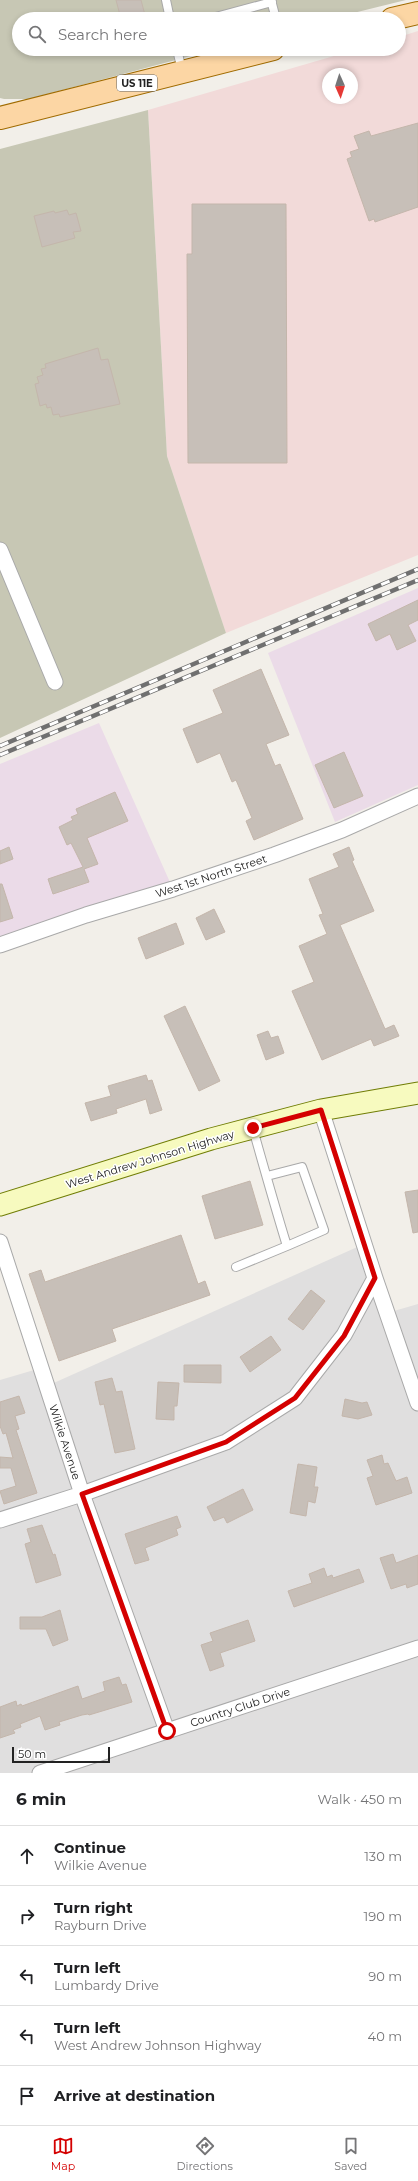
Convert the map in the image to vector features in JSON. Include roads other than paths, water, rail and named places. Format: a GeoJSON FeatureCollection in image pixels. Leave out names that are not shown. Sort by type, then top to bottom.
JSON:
{"type":"FeatureCollection","features":[{"type":"Feature","properties":{"kind":"main road"},"geometry":{"type":"LineString","coordinates":[[406,16],[418,13]]}},
{"type":"Feature","properties":{"kind":"main road","name":"US 11E"},"geometry":{"type":"LineString","coordinates":[[0,118],[245,56]]}},
{"type":"Feature","properties":{"kind":"main road","name":"West Andrew Johnson Highway"},"geometry":{"type":"LineString","coordinates":[[0,1205],[211,1139],[321,1110],[418,1093]]}},
{"type":"Feature","properties":{"kind":"street"},"geometry":{"type":"LineString","coordinates":[[0,550],[55,682]]}},
{"type":"Feature","properties":{"kind":"street","name":"West 1st North Street"},"geometry":{"type":"LineString","coordinates":[[0,945],[86,915],[173,889],[274,855],[342,830],[418,796]]}},
{"type":"Feature","properties":{"kind":"street"},"geometry":{"type":"LineString","coordinates":[[321,1110],[375,1278],[418,1403]]}},
{"type":"Feature","properties":{"kind":"street","name":"Wilkie Avenue"},"geometry":{"type":"LineString","coordinates":[[0,1242],[82,1494],[167,1731]]}},
{"type":"Feature","properties":{"kind":"street"},"geometry":{"type":"LineString","coordinates":[[0,1520],[82,1494],[226,1442],[295,1398],[344,1336],[375,1278]]}},
{"type":"Feature","properties":{"kind":"street","name":"Country Club Drive"},"geometry":{"type":"LineString","coordinates":[[40,1773],[418,1648]]}},
{"type":"Feature","properties":{"kind":"lane"},"geometry":{"type":"LineString","coordinates":[[166,0],[169,12]]}},
{"type":"Feature","properties":{"kind":"lane"},"geometry":{"type":"LineString","coordinates":[[233,12],[272,1],[274,12]]}},
{"type":"Feature","properties":{"kind":"lane"},"geometry":{"type":"LineString","coordinates":[[179,56],[182,72]]}},
{"type":"Feature","properties":{"kind":"lane"},"geometry":{"type":"LineString","coordinates":[[253,1128],[287,1246]]}},
{"type":"Feature","properties":{"kind":"lane"},"geometry":{"type":"LineString","coordinates":[[236,1267],[324,1230],[302,1167],[267,1176]]}},
{"type":"Feature","properties":{"kind":"railway"},"geometry":{"type":"LineString","coordinates":[[0,746],[418,569]]}},
{"type":"Feature","properties":{"kind":"railway"},"geometry":{"type":"LineString","coordinates":[[0,755],[418,580]]}}]}
